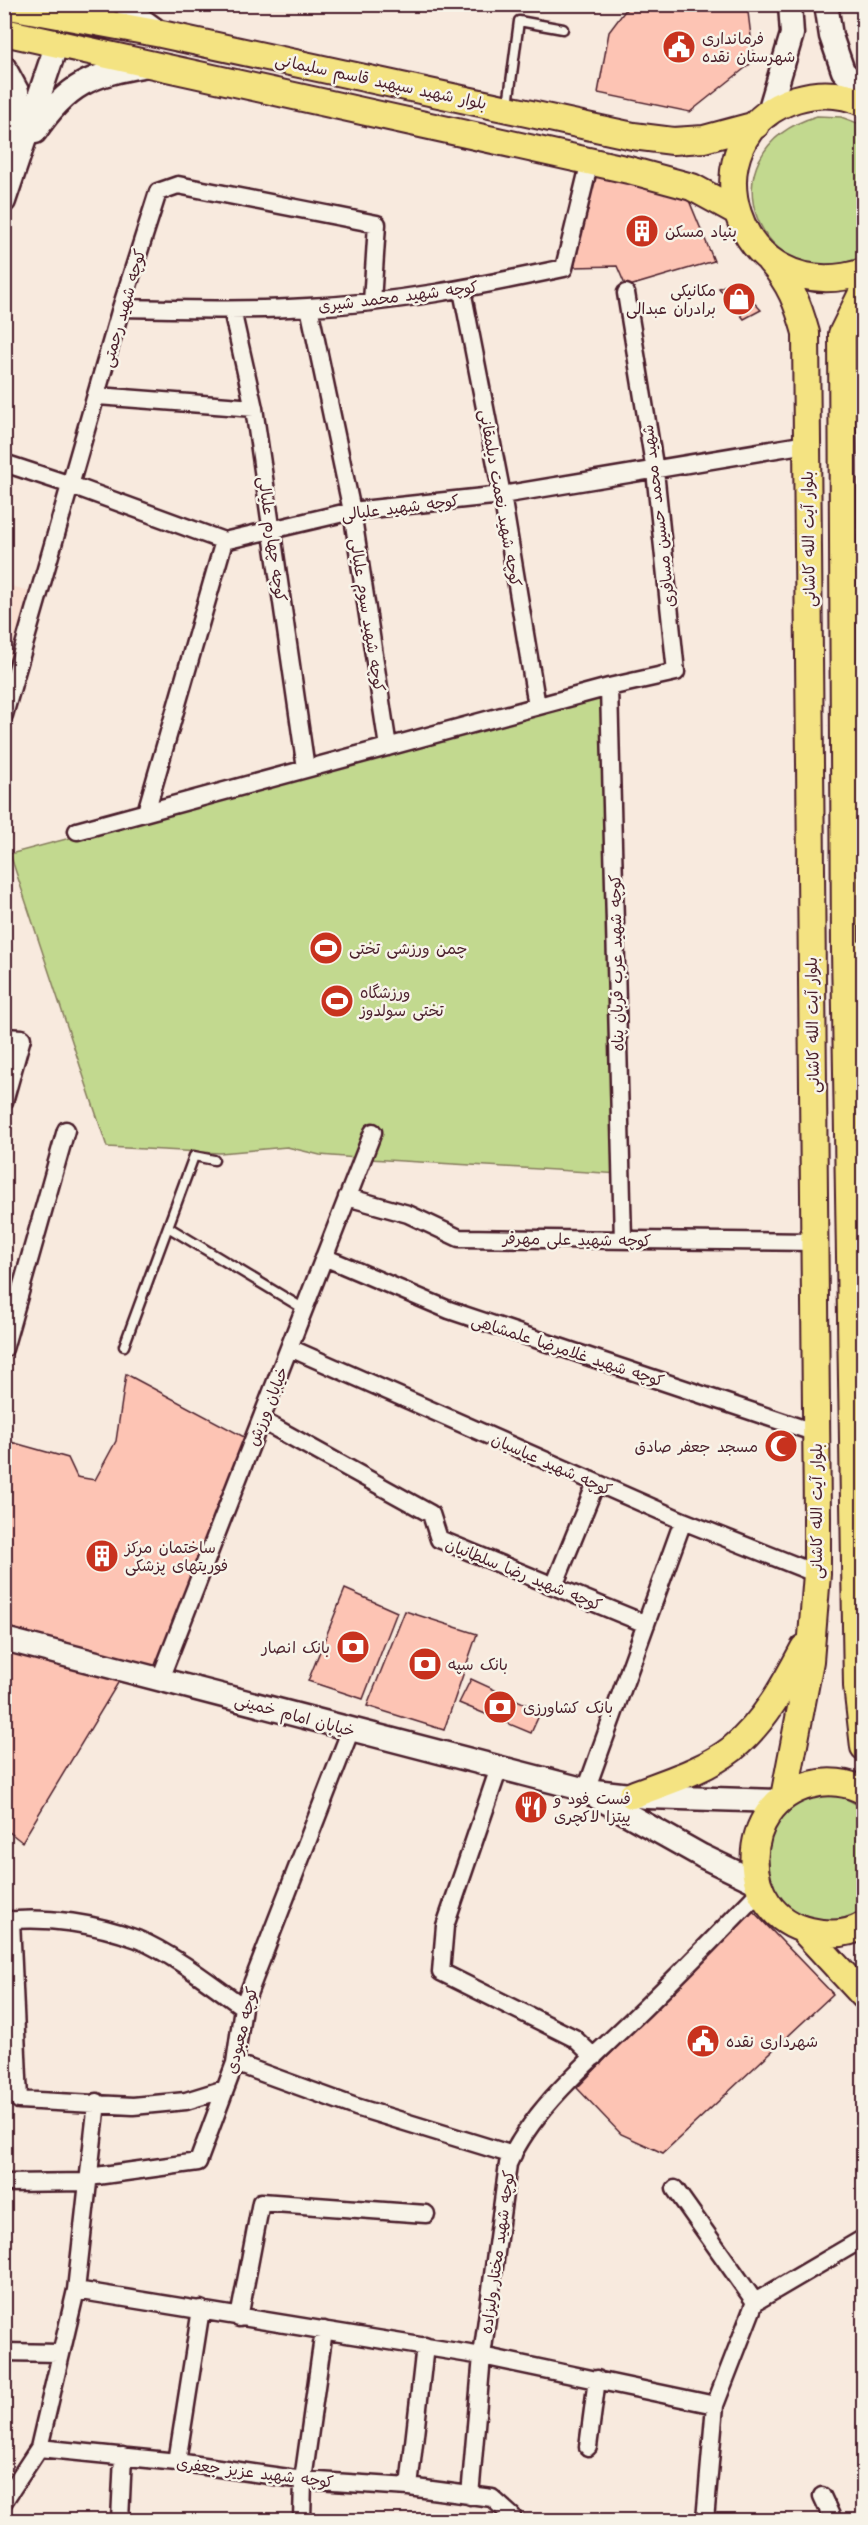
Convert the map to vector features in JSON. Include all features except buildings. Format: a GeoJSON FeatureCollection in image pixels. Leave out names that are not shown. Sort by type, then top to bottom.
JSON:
{"type":"FeatureCollection","features":[{"type":"Feature","properties":{"kind":"main road"},"geometry":{"type":"LineString","coordinates":[[125,4],[161,34]]}},
{"type":"Feature","properties":{"kind":"main road"},"geometry":{"type":"LineString","coordinates":[[762,120],[792,34],[790,4]]}},
{"type":"Feature","properties":{"kind":"main road"},"geometry":{"type":"LineString","coordinates":[[826,4],[831,36],[843,71],[864,92]]}},
{"type":"Feature","properties":{"kind":"main road","name":"بلوار شهید سپهبد قاسم سلیمانی"},"geometry":{"type":"LineString","coordinates":[[4,5],[63,10],[161,34],[633,136],[673,141],[704,139],[762,120]]}},
{"type":"Feature","properties":{"kind":"main road","name":"بلوار شهید سپهبد قاسم سلیمانی"},"geometry":{"type":"LineString","coordinates":[[4,32],[629,170],[692,187],[736,211]]}},
{"type":"Feature","properties":{"kind":"main road"},"geometry":{"type":"LineString","coordinates":[[191,73],[184,60],[185,53],[189,47],[200,42]]}},
{"type":"Feature","properties":{"kind":"main road"},"geometry":{"type":"LineString","coordinates":[[4,201],[57,43]]}},
{"type":"Feature","properties":{"kind":"main road"},"geometry":{"type":"LineString","coordinates":[[22,151],[47,114],[70,90],[105,75],[153,64]]}},
{"type":"Feature","properties":{"kind":"main road"},"geometry":{"type":"LineString","coordinates":[[4,67],[16,91],[22,151]]}},
{"type":"Feature","properties":{"kind":"main road"},"geometry":{"type":"LineString","coordinates":[[736,211],[733,188],[735,165],[743,144],[762,120],[787,102],[808,96],[831,94],[864,103]]}},
{"type":"Feature","properties":{"kind":"main road"},"geometry":{"type":"LineString","coordinates":[[629,170],[633,136]]}},
{"type":"Feature","properties":{"kind":"main road","name":"بلوار آیت الله کاشانی"},"geometry":{"type":"LineString","coordinates":[[736,211],[755,247],[788,281],[799,306],[806,333],[817,1574],[810,1661],[781,1799]]}},
{"type":"Feature","properties":{"kind":"main road"},"geometry":{"type":"LineString","coordinates":[[770,261],[791,273],[815,279],[840,279],[864,272]]}},
{"type":"Feature","properties":{"kind":"main road","name":"بلوار آیت الله کاشانی"},"geometry":{"type":"LineString","coordinates":[[864,289],[842,334],[843,427],[854,729],[859,1423],[855,1517],[856,1686],[864,1747]]}},
{"type":"Feature","properties":{"kind":"main road"},"geometry":{"type":"LineString","coordinates":[[807,403],[822,399],[837,411],[843,427]]}},
{"type":"Feature","properties":{"kind":"main road"},"geometry":{"type":"LineString","coordinates":[[817,1516],[855,1517]]}},
{"type":"Feature","properties":{"kind":"main road"},"geometry":{"type":"LineString","coordinates":[[632,1796],[699,1768],[731,1750],[755,1727],[773,1701],[812,1632]]}},
{"type":"Feature","properties":{"kind":"main road","name":"خیابان امام خمینی"},"geometry":{"type":"LineString","coordinates":[[4,1639],[586,1791]]}},
{"type":"Feature","properties":{"kind":"main road"},"geometry":{"type":"LineString","coordinates":[[864,1791],[839,1783],[819,1782],[801,1787],[781,1799],[758,1830],[753,1864],[758,1886],[777,1914],[802,1929],[864,1996]]}},
{"type":"Feature","properties":{"kind":"main road"},"geometry":{"type":"LineString","coordinates":[[586,1791],[632,1796],[781,1799]]}},
{"type":"Feature","properties":{"kind":"main road"},"geometry":{"type":"LineString","coordinates":[[586,1791],[758,1886]]}},
{"type":"Feature","properties":{"kind":"main road"},"geometry":{"type":"LineString","coordinates":[[802,1929],[822,1934],[841,1933],[864,1925]]}},
{"type":"Feature","properties":{"kind":"street","name":"کوچه شهید محمد شیری"},"geometry":{"type":"LineString","coordinates":[[121,308],[232,310],[309,308],[462,290],[564,268],[590,161]]}},
{"type":"Feature","properties":{"kind":"street","name":"کوچه شهید رحمتی"},"geometry":{"type":"LineString","coordinates":[[4,715],[98,396],[121,308],[158,192],[178,185],[377,224],[372,302]]}},
{"type":"Feature","properties":{"kind":"street","name":"کوچه شهید نعمت دیلمقانی"},"geometry":{"type":"LineString","coordinates":[[462,290],[502,495],[537,706]]}},
{"type":"Feature","properties":{"kind":"street","name":"شهید محمد حسین مسافری"},"geometry":{"type":"LineString","coordinates":[[609,687],[676,672],[655,471],[626,292]]}},
{"type":"Feature","properties":{"kind":"street","name":"کوچه شهید سوم علیالی"},"geometry":{"type":"LineString","coordinates":[[309,308],[352,512],[388,747]]}},
{"type":"Feature","properties":{"kind":"street","name":"کوچه چهارم علیالی"},"geometry":{"type":"LineString","coordinates":[[232,310],[254,408],[306,769]]}},
{"type":"Feature","properties":{"kind":"street"},"geometry":{"type":"LineString","coordinates":[[98,396],[254,408]]}},
{"type":"Feature","properties":{"kind":"street","name":"کوچه شهید علیالی"},"geometry":{"type":"LineString","coordinates":[[224,542],[352,512],[502,495],[807,444]]}},
{"type":"Feature","properties":{"kind":"street"},"geometry":{"type":"LineString","coordinates":[[4,463],[71,485],[224,542],[146,812]]}},
{"type":"Feature","properties":{"kind":"street"},"geometry":{"type":"LineString","coordinates":[[77,831],[609,687]]}},
{"type":"Feature","properties":{"kind":"street","name":"کوچه شهید عرب قربان پناه"},"geometry":{"type":"LineString","coordinates":[[609,687],[623,1240]]}},
{"type":"Feature","properties":{"kind":"street"},"geometry":{"type":"LineString","coordinates":[[4,1037],[22,1038],[4,1102]]}},
{"type":"Feature","properties":{"kind":"street"},"geometry":{"type":"LineString","coordinates":[[4,1349],[11,1304],[66,1130]]}},
{"type":"Feature","properties":{"kind":"street","name":"خیابان ورزش"},"geometry":{"type":"LineString","coordinates":[[160,1679],[373,1132]]}},
{"type":"Feature","properties":{"kind":"street","name":"کوچه شهید علی مهرفر"},"geometry":{"type":"LineString","coordinates":[[347,1197],[408,1214],[459,1238],[814,1242]]}},
{"type":"Feature","properties":{"kind":"street","name":"کوچه شهید غلامرضا علمشاهی"},"geometry":{"type":"LineString","coordinates":[[324,1257],[449,1310],[816,1433]]}},
{"type":"Feature","properties":{"kind":"street","name":"کوچه شهید عباسیان"},"geometry":{"type":"LineString","coordinates":[[290,1348],[683,1521],[817,1574]]}},
{"type":"Feature","properties":{"kind":"street","name":"کوچه شهید رضا سلطانیان"},"geometry":{"type":"LineString","coordinates":[[261,1420],[430,1514],[438,1539],[646,1624]]}},
{"type":"Feature","properties":{"kind":"street"},"geometry":{"type":"LineString","coordinates":[[554,1586],[596,1483]]}},
{"type":"Feature","properties":{"kind":"street"},"geometry":{"type":"LineString","coordinates":[[586,1791],[683,1521]]}},
{"type":"Feature","properties":{"kind":"street","name":"کوچه معبودی"},"geometry":{"type":"LineString","coordinates":[[89,2180],[198,2162],[234,2064],[243,2007],[351,1729]]}},
{"type":"Feature","properties":{"kind":"street"},"geometry":{"type":"LineString","coordinates":[[499,1768],[445,1926],[441,1972],[574,2038],[594,2057]]}},
{"type":"Feature","properties":{"kind":"street","name":"کوچه شهید مختار ولیزاده"},"geometry":{"type":"LineString","coordinates":[[470,2496],[482,2356],[508,2164],[525,2133],[569,2081],[758,1886]]}},
{"type":"Feature","properties":{"kind":"street"},"geometry":{"type":"LineString","coordinates":[[225,2089],[186,2101],[133,2106],[98,2102],[19,2100],[8,1920],[83,1924],[139,1940],[199,1975],[243,2007]]}},
{"type":"Feature","properties":{"kind":"street"},"geometry":{"type":"LineString","coordinates":[[234,2064],[356,2107],[513,2155]]}},
{"type":"Feature","properties":{"kind":"street"},"geometry":{"type":"LineString","coordinates":[[4,2501],[39,2448],[59,2353],[76,2290],[98,2102]]}},
{"type":"Feature","properties":{"kind":"street"},"geometry":{"type":"LineString","coordinates":[[4,2183],[89,2180]]}},
{"type":"Feature","properties":{"kind":"street"},"geometry":{"type":"LineString","coordinates":[[675,2189],[754,2302]]}},
{"type":"Feature","properties":{"kind":"street"},"geometry":{"type":"LineString","coordinates":[[239,2318],[261,2202],[426,2214]]}},
{"type":"Feature","properties":{"kind":"street"},"geometry":{"type":"LineString","coordinates":[[705,2520],[715,2405],[754,2302],[861,2239],[864,2258]]}},
{"type":"Feature","properties":{"kind":"street"},"geometry":{"type":"LineString","coordinates":[[76,2290],[482,2356],[715,2405]]}},
{"type":"Feature","properties":{"kind":"street"},"geometry":{"type":"LineString","coordinates":[[177,2462],[201,2309]]}},
{"type":"Feature","properties":{"kind":"street"},"geometry":{"type":"LineString","coordinates":[[302,2520],[303,2480],[324,2330]]}},
{"type":"Feature","properties":{"kind":"street"},"geometry":{"type":"LineString","coordinates":[[409,2487],[425,2346]]}},
{"type":"Feature","properties":{"kind":"street"},"geometry":{"type":"LineString","coordinates":[[4,2352],[59,2353]]}},
{"type":"Feature","properties":{"kind":"street"},"geometry":{"type":"LineString","coordinates":[[588,2447],[597,2379]]}},
{"type":"Feature","properties":{"kind":"street","name":"کوچه شهید عزیز جعفری"},"geometry":{"type":"LineString","coordinates":[[39,2448],[177,2462],[303,2480],[409,2487],[492,2498],[512,2516],[512,2520]]}},
{"type":"Feature","properties":{"kind":"street"},"geometry":{"type":"LineString","coordinates":[[120,2520],[123,2456]]}},
{"type":"Feature","properties":{"kind":"street"},"geometry":{"type":"LineString","coordinates":[[822,2496],[833,2520]]}},
{"type":"Feature","properties":{"kind":"lane"},"geometry":{"type":"LineString","coordinates":[[507,109],[519,21],[563,29]]}},
{"type":"Feature","properties":{"kind":"lane"},"geometry":{"type":"LineString","coordinates":[[124,1346],[194,1156],[214,1160]]}},
{"type":"Feature","properties":{"kind":"lane"},"geometry":{"type":"LineString","coordinates":[[168,1227],[304,1309]]}},
{"type":"Feature","properties":{"kind":"shaded area"},"geometry":{"type":"Polygon","coordinates":[[[5,584],[31,592],[5,679],[5,584]]]}},
{"type":"Feature","properties":{"kind":"green space"},"geometry":{"type":"Polygon","coordinates":[[[817,116],[841,117],[863,125],[863,256],[827,265],[796,259],[772,242],[757,217],[752,189],[759,160],[780,134],[817,116]]]}},
{"type":"Feature","properties":{"kind":"green space","name":"ورزشگاه تختی سولدوز"},"geometry":{"type":"Polygon","coordinates":[[[603,696],[621,1174],[369,1159],[320,1155],[287,1147],[220,1153],[107,1147],[10,854],[603,696]]]}},
{"type":"Feature","properties":{"kind":"green space"},"geometry":{"type":"Polygon","coordinates":[[[831,1795],[845,1798],[863,1808],[863,1910],[829,1921],[801,1916],[781,1899],[769,1875],[767,1849],[776,1824],[797,1804],[831,1795]]]}},
{"type":"Feature","properties":{"kind":"place","name":"فرمانداری شهرستان نقده"},"geometry":{"type":"Point","coordinates":[679,47]}},
{"type":"Feature","properties":{"kind":"place","name":"بنیاد مسکن"},"geometry":{"type":"Point","coordinates":[642,231]}},
{"type":"Feature","properties":{"kind":"place","name":"مکانیکی برادران عبدالی"},"geometry":{"type":"Point","coordinates":[739,299]}},
{"type":"Feature","properties":{"kind":"place","name":"چمن ورزشی تختی"},"geometry":{"type":"Point","coordinates":[326,948]}},
{"type":"Feature","properties":{"kind":"place","name":"ورزشگاه تختی سولدوز"},"geometry":{"type":"Point","coordinates":[337,1001]}},
{"type":"Feature","properties":{"kind":"place","name":"مسجد جعفر صادق"},"geometry":{"type":"Point","coordinates":[781,1446]}},
{"type":"Feature","properties":{"kind":"place","name":"ساختمان مرکز فوریتهای پزشکی"},"geometry":{"type":"Point","coordinates":[102,1556]}},
{"type":"Feature","properties":{"kind":"place","name":"بانک انصار"},"geometry":{"type":"Point","coordinates":[353,1647]}},
{"type":"Feature","properties":{"kind":"place","name":"بانک سپه"},"geometry":{"type":"Point","coordinates":[425,1664]}},
{"type":"Feature","properties":{"kind":"place","name":"بانک کشاورزی"},"geometry":{"type":"Point","coordinates":[500,1707]}},
{"type":"Feature","properties":{"kind":"place","name":"فست فود و پیتزا لاکچری"},"geometry":{"type":"Point","coordinates":[531,1807]}},
{"type":"Feature","properties":{"kind":"place","name":"شهرداری نقده"},"geometry":{"type":"Point","coordinates":[703,2041]}}]}
